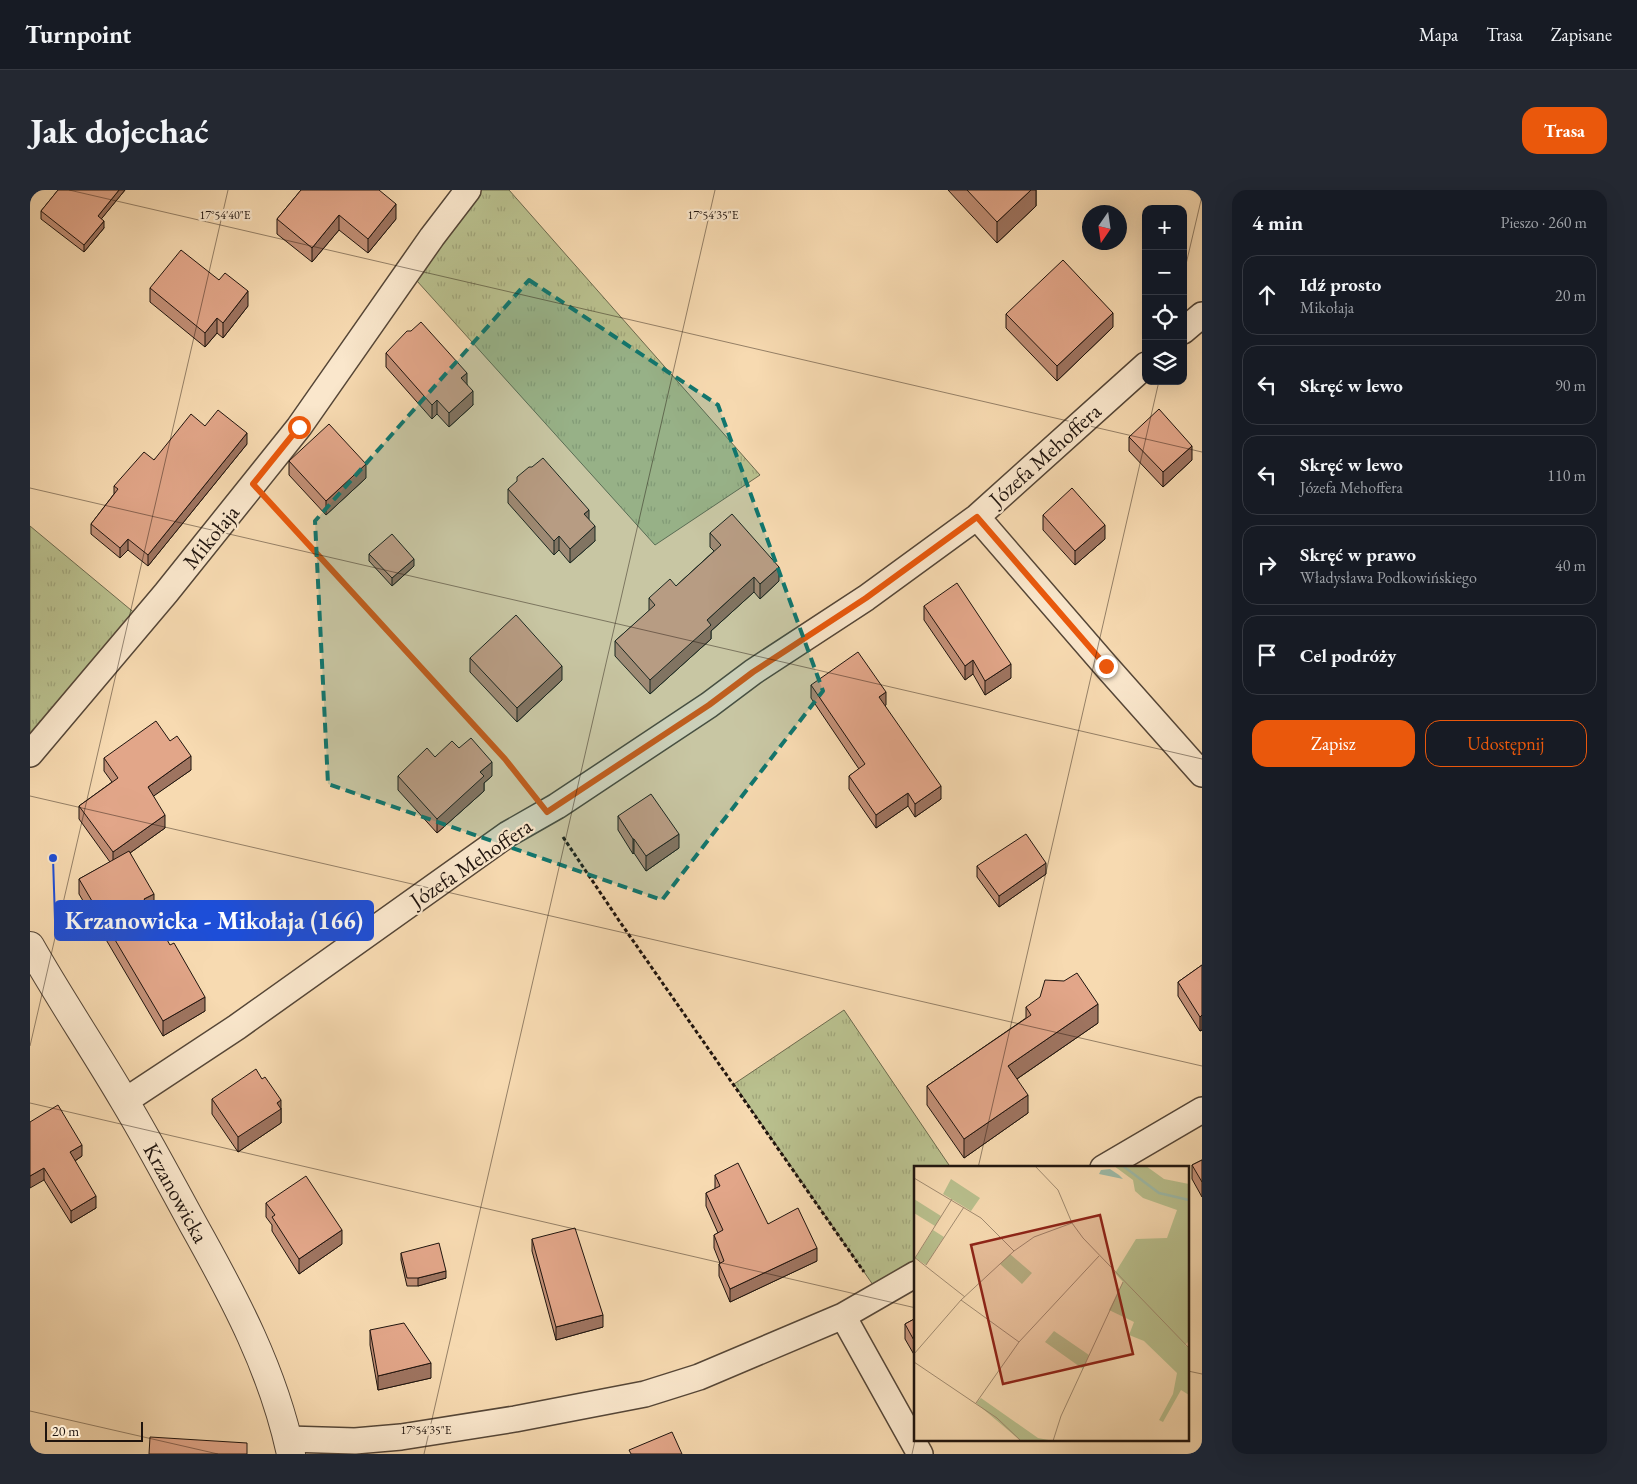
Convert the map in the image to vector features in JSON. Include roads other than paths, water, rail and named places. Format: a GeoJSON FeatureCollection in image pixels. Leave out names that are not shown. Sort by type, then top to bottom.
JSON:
{"type":"FeatureCollection","features":[{"type":"Feature","properties":{"kind":"street","name":"Mikołaja"},"geometry":{"type":"LineString","coordinates":[[30,754],[166,593],[299,427],[468,190]]}},
{"type":"Feature","properties":{"kind":"street"},"geometry":{"type":"LineString","coordinates":[[1187,328],[1202,315]]}},
{"type":"Feature","properties":{"kind":"street","name":"Józefa Mehoffera"},"geometry":{"type":"LineString","coordinates":[[125,1101],[237,1027],[508,834],[547,812],[866,598],[977,517],[1142,369]]}},
{"type":"Feature","properties":{"kind":"street"},"geometry":{"type":"LineString","coordinates":[[977,517],[1202,774]]}},
{"type":"Feature","properties":{"kind":"street","name":"Krzanowicka"},"geometry":{"type":"LineString","coordinates":[[30,946],[125,1101],[226,1284],[250,1331],[267,1372],[289,1447]]}},
{"type":"Feature","properties":{"kind":"street"},"geometry":{"type":"LineString","coordinates":[[1105,1166],[1202,1110]]}},
{"type":"Feature","properties":{"kind":"street"},"geometry":{"type":"LineString","coordinates":[[289,1447],[401,1436],[515,1419],[645,1394],[699,1376],[843,1316],[914,1275]]}},
{"type":"Feature","properties":{"kind":"street"},"geometry":{"type":"LineString","coordinates":[[843,1316],[920,1454]]}},
{"type":"Feature","properties":{"kind":"place","name":"Krzanowicka - Mikołaja (166)"},"geometry":{"type":"Point","coordinates":[53,858]}}]}
